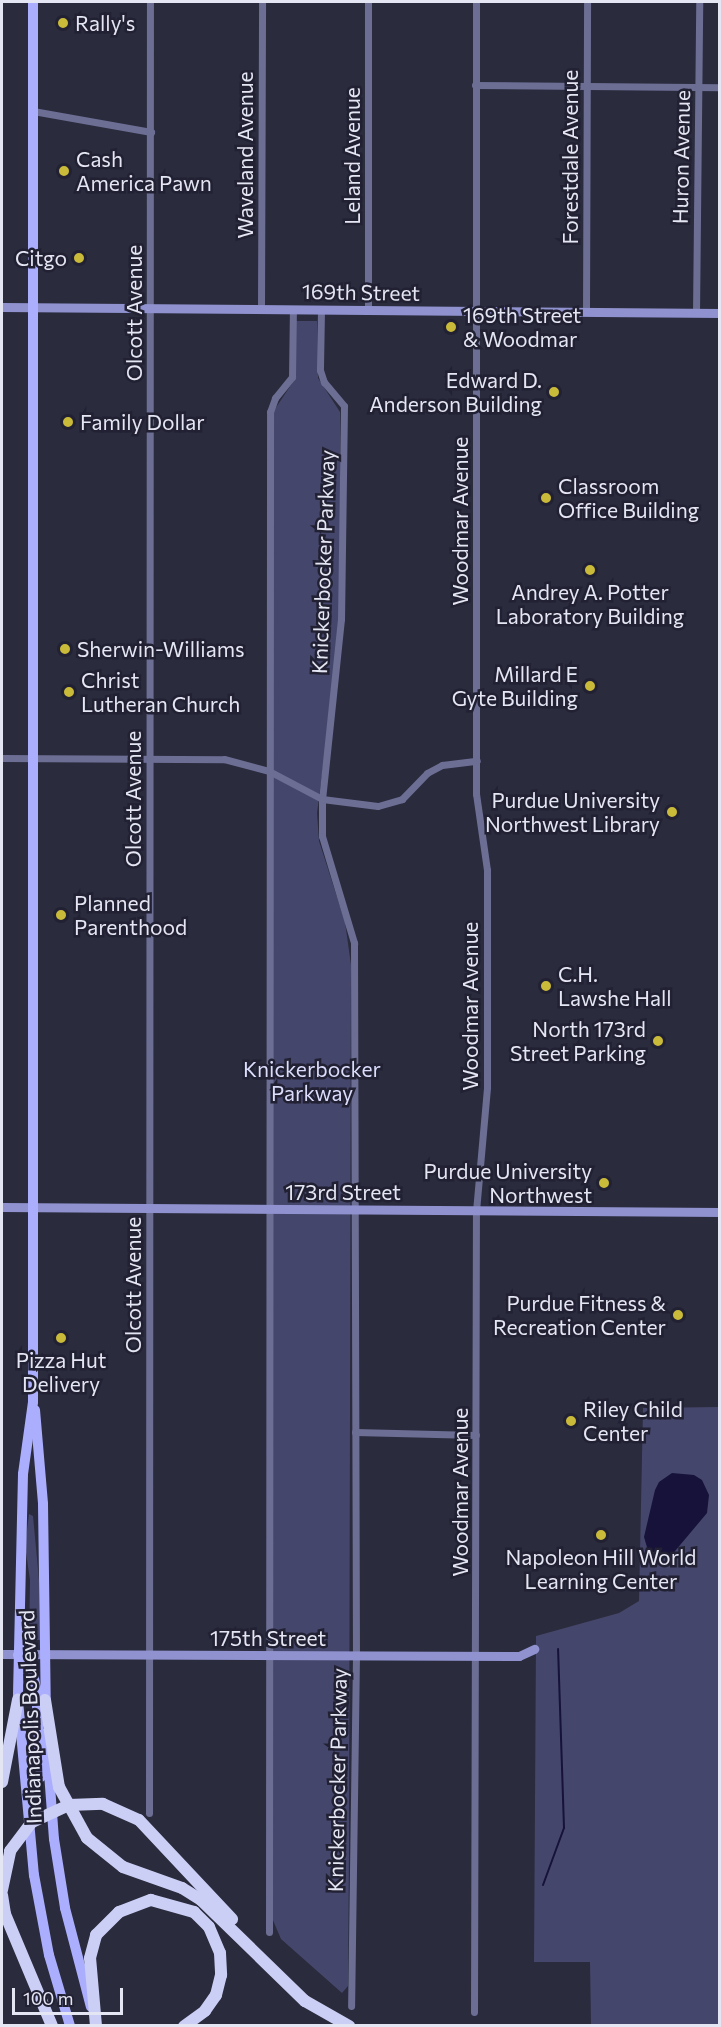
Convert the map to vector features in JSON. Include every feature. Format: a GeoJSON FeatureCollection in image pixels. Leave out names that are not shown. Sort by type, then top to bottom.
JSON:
{"type":"FeatureCollection","features":[{"type":"Feature","properties":{"kind":"highway"},"geometry":{"type":"LineString","coordinates":[[2,1782],[18,1700]]}},
{"type":"Feature","properties":{"kind":"highway"},"geometry":{"type":"LineString","coordinates":[[45,1700],[59,1787],[87,1838],[123,1867],[182,1888],[201,1900],[306,2001],[349,2025]]}},
{"type":"Feature","properties":{"kind":"highway"},"geometry":{"type":"LineString","coordinates":[[2,1890],[3,1872],[15,1842],[41,1816],[80,1803],[103,1804],[139,1820],[243,1931],[260,1956]]}},
{"type":"Feature","properties":{"kind":"highway"},"geometry":{"type":"LineString","coordinates":[[2,1895],[5,1914],[52,2025]]}},
{"type":"Feature","properties":{"kind":"highway"},"geometry":{"type":"LineString","coordinates":[[96,2025],[90,1958],[96,1935],[119,1912],[152,1900],[194,1912],[209,1927],[220,1953],[221,1975],[216,1995],[205,2011],[184,2025]]}},
{"type":"Feature","properties":{"kind":"main road","name":"Indianapolis Boulevard"},"geometry":{"type":"LineString","coordinates":[[33,2],[33,1402],[43,1504],[45,1700],[54,1839],[65,1908],[96,2025]]}},
{"type":"Feature","properties":{"kind":"main road","name":"Indianapolis Boulevard"},"geometry":{"type":"LineString","coordinates":[[33,1402],[24,1464],[18,1700],[34,1875],[50,1955],[70,2025]]}},
{"type":"Feature","properties":{"kind":"main road"},"geometry":{"type":"LineString","coordinates":[[24,1464],[40,1464]]}},
{"type":"Feature","properties":{"kind":"main road"},"geometry":{"type":"LineString","coordinates":[[22,1504],[43,1504]]}},
{"type":"Feature","properties":{"kind":"main road"},"geometry":{"type":"LineString","coordinates":[[18,1655],[32,1669],[36,1688],[38,1754],[54,1839]]}},
{"type":"Feature","properties":{"kind":"street","name":"Olcott Avenue"},"geometry":{"type":"LineString","coordinates":[[149,1813],[150,2]]}},
{"type":"Feature","properties":{"kind":"street","name":"Waveland Avenue"},"geometry":{"type":"LineString","coordinates":[[261,309],[262,2]]}},
{"type":"Feature","properties":{"kind":"street","name":"Leland Avenue"},"geometry":{"type":"LineString","coordinates":[[368,2],[368,310]]}},
{"type":"Feature","properties":{"kind":"street","name":"Woodmar Avenue"},"geometry":{"type":"LineString","coordinates":[[474,2012],[476,1210],[487,1087],[487,870],[477,809],[476,2]]}},
{"type":"Feature","properties":{"kind":"street","name":"Forestdale Avenue"},"geometry":{"type":"LineString","coordinates":[[586,312],[587,2]]}},
{"type":"Feature","properties":{"kind":"street","name":"Huron Avenue"},"geometry":{"type":"LineString","coordinates":[[696,313],[699,2]]}},
{"type":"Feature","properties":{"kind":"street"},"geometry":{"type":"LineString","coordinates":[[475,85],[720,87]]}},
{"type":"Feature","properties":{"kind":"street"},"geometry":{"type":"LineString","coordinates":[[33,111],[151,132]]}},
{"type":"Feature","properties":{"kind":"street","name":"169th Street"},"geometry":{"type":"LineString","coordinates":[[2,307],[720,313]]}},
{"type":"Feature","properties":{"kind":"street"},"geometry":{"type":"LineString","coordinates":[[269,1932],[270,412],[275,398],[292,377],[293,309]]}},
{"type":"Feature","properties":{"kind":"street","name":"Knickerbocker Parkway"},"geometry":{"type":"LineString","coordinates":[[321,310],[320,370],[324,382],[344,406],[341,619],[322,799],[326,856],[346,906],[354,943],[356,1656],[351,2006]]}},
{"type":"Feature","properties":{"kind":"street"},"geometry":{"type":"LineString","coordinates":[[2,758],[224,759],[269,771],[322,799],[378,806],[402,799],[428,773],[442,765],[477,761]]}},
{"type":"Feature","properties":{"kind":"street","name":"173rd Street"},"geometry":{"type":"LineString","coordinates":[[2,1207],[720,1212]]}},
{"type":"Feature","properties":{"kind":"street"},"geometry":{"type":"LineString","coordinates":[[354,1432],[476,1435]]}},
{"type":"Feature","properties":{"kind":"street","name":"175th Street"},"geometry":{"type":"LineString","coordinates":[[2,1654],[270,1657],[519,1656],[534,1649]]}},
{"type":"Feature","properties":{"kind":"green space","name":"Knickerbocker Parkway"},"geometry":{"type":"Polygon","coordinates":[[[296,321],[317,321],[318,378],[340,412],[340,636],[317,813],[319,841],[345,922],[351,965],[348,1986],[342,1993],[281,1939],[272,1918],[273,412],[295,379],[296,321]]]}},
{"type":"Feature","properties":{"kind":"green space"},"geometry":{"type":"Polygon","coordinates":[[[719,1407],[719,2025],[591,2025],[590,1962],[534,1962],[536,1636],[619,1613],[639,1601],[643,1408],[719,1407]]]}},
{"type":"Feature","properties":{"kind":"green space"},"geometry":{"type":"Polygon","coordinates":[[[29,1514],[33,1516],[39,1580],[40,1640],[29,1640],[30,1580],[25,1546],[29,1514]]]}},
{"type":"Feature","properties":{"kind":"shaded area"},"geometry":{"type":"Polygon","coordinates":[[[672,1473],[694,1475],[702,1480],[709,1495],[707,1513],[670,1557],[657,1551],[649,1554],[644,1537],[655,1490],[659,1482],[672,1473]]]}},
{"type":"Feature","properties":{"kind":"waterway"},"geometry":{"type":"LineString","coordinates":[[543,1885],[564,1828],[558,1649]]}},
{"type":"Feature","properties":{"kind":"place","name":"Rally's"},"geometry":{"type":"Point","coordinates":[63,23]}},
{"type":"Feature","properties":{"kind":"place","name":"Cash America Pawn"},"geometry":{"type":"Point","coordinates":[64,171]}},
{"type":"Feature","properties":{"kind":"place","name":"Citgo"},"geometry":{"type":"Point","coordinates":[79,258]}},
{"type":"Feature","properties":{"kind":"place","name":"169th Street & Woodmar"},"geometry":{"type":"Point","coordinates":[451,327]}},
{"type":"Feature","properties":{"kind":"place","name":"Edward D. Anderson Building"},"geometry":{"type":"Point","coordinates":[554,392]}},
{"type":"Feature","properties":{"kind":"place","name":"Family Dollar"},"geometry":{"type":"Point","coordinates":[68,422]}},
{"type":"Feature","properties":{"kind":"place","name":"Classroom Office Building"},"geometry":{"type":"Point","coordinates":[546,498]}},
{"type":"Feature","properties":{"kind":"place","name":"Andrey A. Potter Laboratory Building"},"geometry":{"type":"Point","coordinates":[590,570]}},
{"type":"Feature","properties":{"kind":"place","name":"Sherwin-Williams"},"geometry":{"type":"Point","coordinates":[65,649]}},
{"type":"Feature","properties":{"kind":"place","name":"Millard E Gyte Building"},"geometry":{"type":"Point","coordinates":[590,686]}},
{"type":"Feature","properties":{"kind":"place","name":"Christ Lutheran Church"},"geometry":{"type":"Point","coordinates":[69,692]}},
{"type":"Feature","properties":{"kind":"place","name":"Purdue University Northwest Library"},"geometry":{"type":"Point","coordinates":[672,812]}},
{"type":"Feature","properties":{"kind":"place","name":"Planned Parenthood"},"geometry":{"type":"Point","coordinates":[61,915]}},
{"type":"Feature","properties":{"kind":"place","name":"C.H. Lawshe Hall"},"geometry":{"type":"Point","coordinates":[546,986]}},
{"type":"Feature","properties":{"kind":"place","name":"North 173rd Street Parking"},"geometry":{"type":"Point","coordinates":[658,1041]}},
{"type":"Feature","properties":{"kind":"place","name":"Purdue University Northwest"},"geometry":{"type":"Point","coordinates":[604,1183]}},
{"type":"Feature","properties":{"kind":"place","name":"Purdue Fitness & Recreation Center"},"geometry":{"type":"Point","coordinates":[678,1315]}},
{"type":"Feature","properties":{"kind":"place","name":"Pizza Hut Delivery"},"geometry":{"type":"Point","coordinates":[61,1338]}},
{"type":"Feature","properties":{"kind":"place","name":"Riley Child Center"},"geometry":{"type":"Point","coordinates":[571,1421]}},
{"type":"Feature","properties":{"kind":"place","name":"Napoleon Hill World Learning Center"},"geometry":{"type":"Point","coordinates":[601,1535]}}]}
